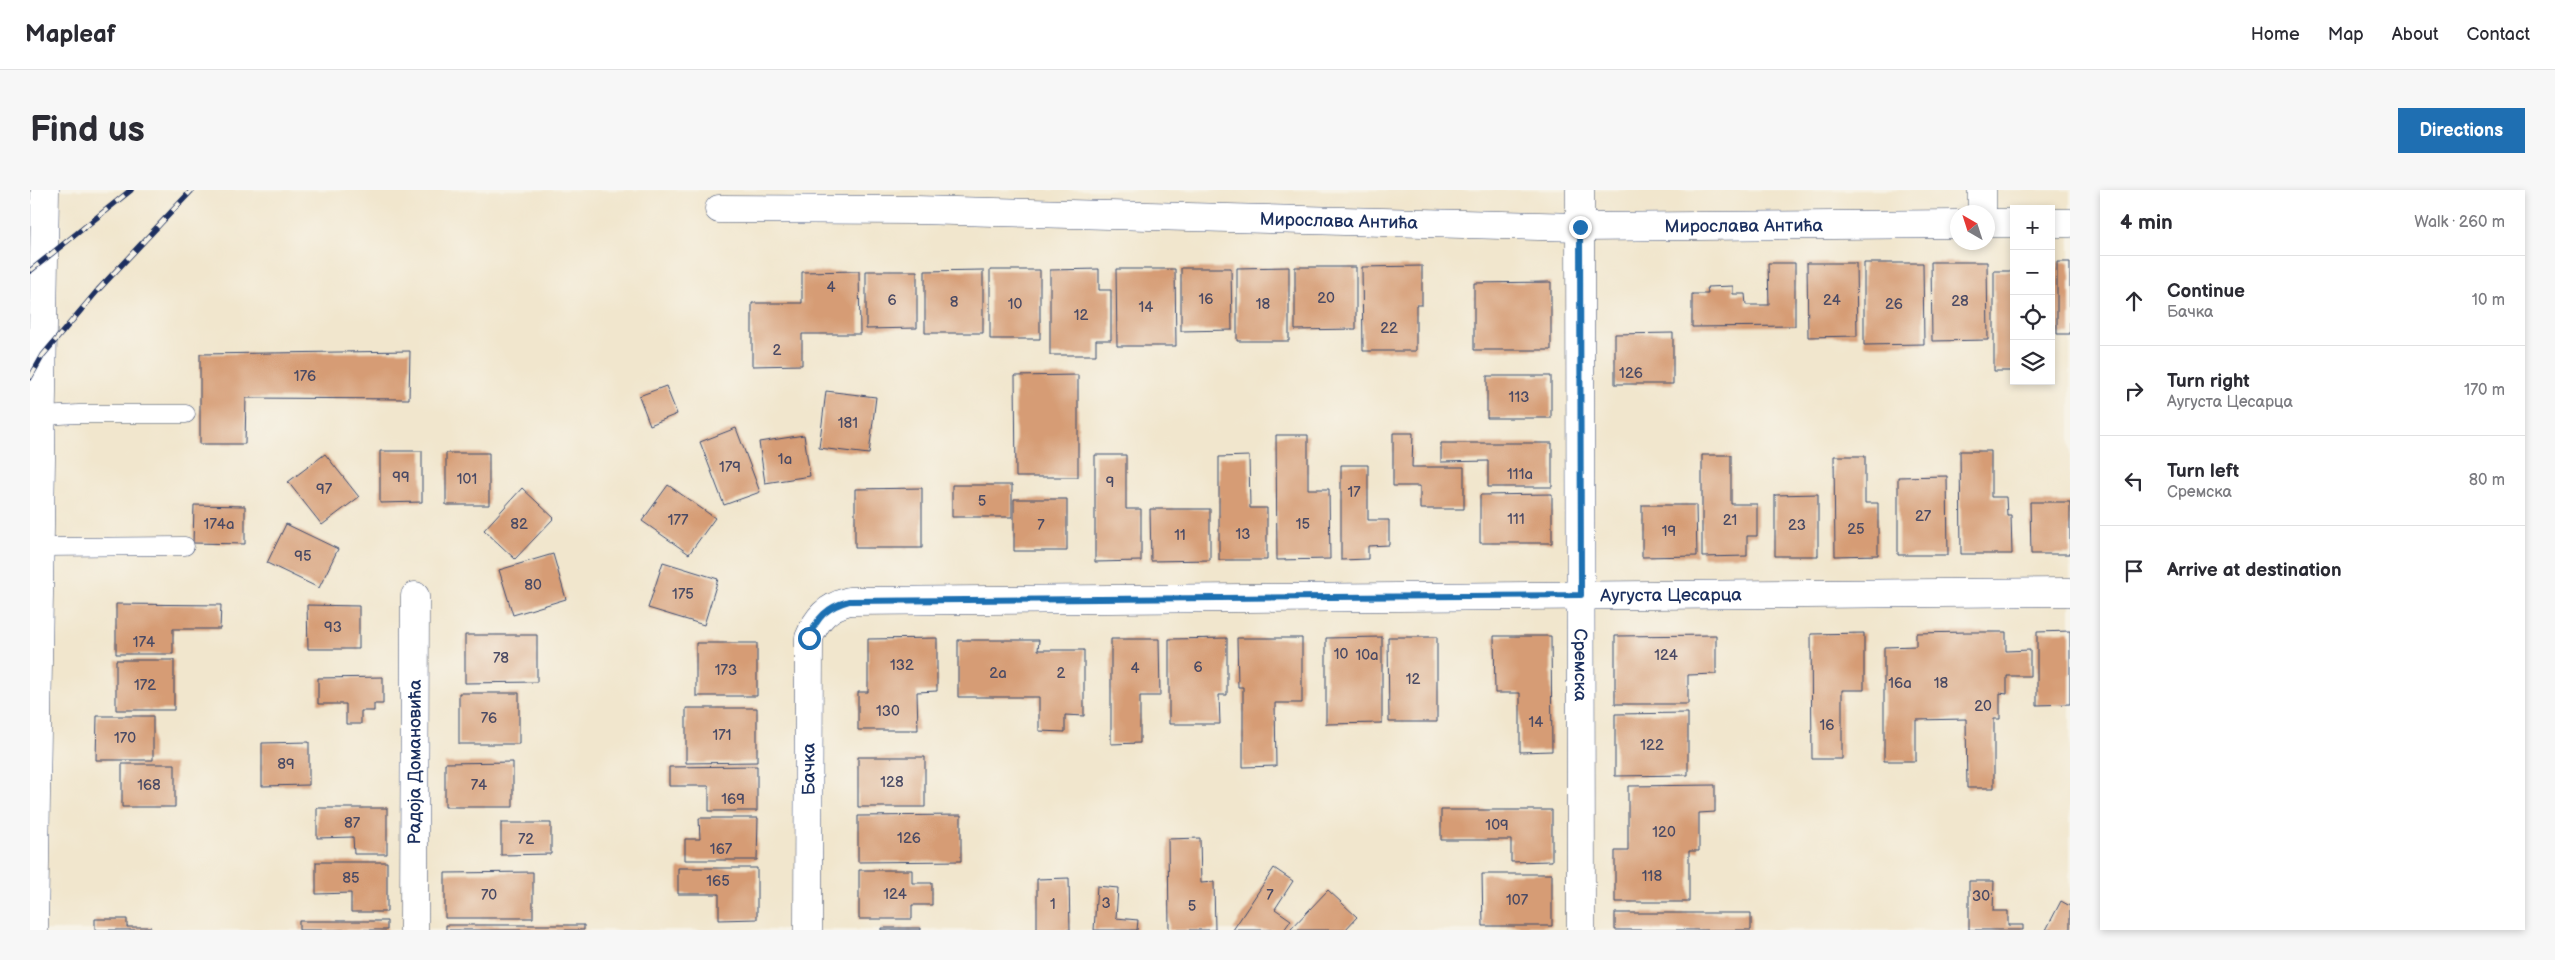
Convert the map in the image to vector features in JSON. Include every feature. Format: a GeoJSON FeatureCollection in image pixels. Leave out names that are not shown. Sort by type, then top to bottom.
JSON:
{"type":"FeatureCollection","features":[{"type":"Feature","properties":{"kind":"street"},"geometry":{"type":"LineString","coordinates":[[34,930],[45,190]]}},
{"type":"Feature","properties":{"kind":"street","name":"Сремска"},"geometry":{"type":"LineString","coordinates":[[1580,190],[1581,930]]}},
{"type":"Feature","properties":{"kind":"street"},"geometry":{"type":"LineString","coordinates":[[1982,190],[1982,205]]}},
{"type":"Feature","properties":{"kind":"street","name":"Мирослава Антића"},"geometry":{"type":"LineString","coordinates":[[719,209],[916,200],[1580,227],[1950,224]]}},
{"type":"Feature","properties":{"kind":"street"},"geometry":{"type":"LineString","coordinates":[[1995,223],[2010,223]]}},
{"type":"Feature","properties":{"kind":"street"},"geometry":{"type":"LineString","coordinates":[[2055,223],[2070,223]]}},
{"type":"Feature","properties":{"kind":"street","name":"Аугуста Цесарца"},"geometry":{"type":"LineString","coordinates":[[825,612],[836,605],[849,601],[2070,592]]}},
{"type":"Feature","properties":{"kind":"street","name":"Радоја Домановића"},"geometry":{"type":"LineString","coordinates":[[414,930],[415,596]]}},
{"type":"Feature","properties":{"kind":"street","name":"Бачка"},"geometry":{"type":"LineString","coordinates":[[808,930],[809,638],[815,622],[825,612]]}},
{"type":"Feature","properties":{"kind":"lane"},"geometry":{"type":"LineString","coordinates":[[41,416],[186,414]]}},
{"type":"Feature","properties":{"kind":"lane"},"geometry":{"type":"LineString","coordinates":[[40,547],[185,546]]}},
{"type":"Feature","properties":{"kind":"building"},"geometry":{"type":"Polygon","coordinates":[[[1931,262],[1987,262],[1988,340],[1932,341],[1931,262]]]}},
{"type":"Feature","properties":{"kind":"building"},"geometry":{"type":"Polygon","coordinates":[[[2057,262],[2070,262],[2070,334],[2057,334],[2057,262]]]}},
{"type":"Feature","properties":{"kind":"building"},"geometry":{"type":"Polygon","coordinates":[[[1768,263],[1795,263],[1795,326],[1692,327],[1692,294],[1708,294],[1707,287],[1733,286],[1733,294],[1745,294],[1746,305],[1769,305],[1768,263]]]}},
{"type":"Feature","properties":{"kind":"building"},"geometry":{"type":"Polygon","coordinates":[[[1807,263],[1856,263],[1857,336],[1808,337],[1807,263]]]}},
{"type":"Feature","properties":{"kind":"building"},"geometry":{"type":"Polygon","coordinates":[[[1864,263],[1923,263],[1924,344],[1864,345],[1864,263]]]}},
{"type":"Feature","properties":{"kind":"building"},"geometry":{"type":"Polygon","coordinates":[[[1422,266],[1422,305],[1416,305],[1416,351],[1363,351],[1362,267],[1422,266]]]}},
{"type":"Feature","properties":{"kind":"building"},"geometry":{"type":"Polygon","coordinates":[[[1289,267],[1289,341],[1237,341],[1237,268],[1289,267]]]}},
{"type":"Feature","properties":{"kind":"building"},"geometry":{"type":"Polygon","coordinates":[[[1295,267],[1356,267],[1356,329],[1295,330],[1295,267]]]}},
{"type":"Feature","properties":{"kind":"building"},"geometry":{"type":"Polygon","coordinates":[[[1181,268],[1231,268],[1232,330],[1181,331],[1181,268]]]}},
{"type":"Feature","properties":{"kind":"building"},"geometry":{"type":"Polygon","coordinates":[[[1099,269],[1099,290],[1111,290],[1111,340],[1096,340],[1096,355],[1050,355],[1050,270],[1099,269]]]}},
{"type":"Feature","properties":{"kind":"building"},"geometry":{"type":"Polygon","coordinates":[[[1116,269],[1175,269],[1176,346],[1117,346],[1116,269]]]}},
{"type":"Feature","properties":{"kind":"building"},"geometry":{"type":"Polygon","coordinates":[[[983,270],[983,333],[925,333],[925,271],[983,270]]]}},
{"type":"Feature","properties":{"kind":"building"},"geometry":{"type":"Polygon","coordinates":[[[990,270],[1040,270],[1040,339],[990,339],[990,270]]]}},
{"type":"Feature","properties":{"kind":"building"},"geometry":{"type":"Polygon","coordinates":[[[859,271],[860,334],[802,334],[802,365],[752,366],[752,303],[802,303],[802,272],[859,271]]]}},
{"type":"Feature","properties":{"kind":"building"},"geometry":{"type":"Polygon","coordinates":[[[866,271],[917,271],[917,328],[866,329],[866,271]]]}},
{"type":"Feature","properties":{"kind":"building"},"geometry":{"type":"Polygon","coordinates":[[[1994,271],[2010,271],[2010,371],[1994,371],[1994,271]]]}},
{"type":"Feature","properties":{"kind":"building"},"geometry":{"type":"Polygon","coordinates":[[[1551,282],[1551,350],[1474,350],[1474,283],[1551,282]]]}},
{"type":"Feature","properties":{"kind":"building"},"geometry":{"type":"Polygon","coordinates":[[[1673,333],[1673,384],[1615,384],[1615,334],[1673,333]]]}},
{"type":"Feature","properties":{"kind":"building"},"geometry":{"type":"Polygon","coordinates":[[[410,351],[409,399],[246,398],[245,444],[200,444],[200,354],[410,351]]]}},
{"type":"Feature","properties":{"kind":"building"},"geometry":{"type":"Polygon","coordinates":[[[1078,375],[1078,477],[1016,477],[1015,376],[1078,375]]]}},
{"type":"Feature","properties":{"kind":"building"},"geometry":{"type":"Polygon","coordinates":[[[1487,376],[1551,376],[1551,418],[1487,418],[1487,376]]]}},
{"type":"Feature","properties":{"kind":"building"},"geometry":{"type":"Polygon","coordinates":[[[666,386],[677,414],[650,425],[639,396],[666,386]]]}},
{"type":"Feature","properties":{"kind":"building"},"geometry":{"type":"Polygon","coordinates":[[[826,391],[876,397],[869,454],[819,448],[826,391]]]}},
{"type":"Feature","properties":{"kind":"building"},"geometry":{"type":"Polygon","coordinates":[[[736,428],[760,492],[724,505],[700,442],[736,428]]]}},
{"type":"Feature","properties":{"kind":"building"},"geometry":{"type":"Polygon","coordinates":[[[1393,433],[1413,433],[1412,467],[1464,467],[1464,509],[1420,509],[1420,486],[1393,486],[1393,433]]]}},
{"type":"Feature","properties":{"kind":"building"},"geometry":{"type":"Polygon","coordinates":[[[804,435],[810,476],[765,483],[759,442],[804,435]]]}},
{"type":"Feature","properties":{"kind":"building"},"geometry":{"type":"Polygon","coordinates":[[[1276,435],[1308,435],[1308,489],[1329,489],[1330,559],[1277,560],[1276,435]]]}},
{"type":"Feature","properties":{"kind":"building"},"geometry":{"type":"Polygon","coordinates":[[[1441,443],[1552,443],[1552,487],[1488,487],[1488,461],[1441,462],[1441,443]]]}},
{"type":"Feature","properties":{"kind":"building"},"geometry":{"type":"Polygon","coordinates":[[[380,451],[422,451],[422,502],[380,503],[380,451]]]}},
{"type":"Feature","properties":{"kind":"building"},"geometry":{"type":"Polygon","coordinates":[[[1960,451],[1991,451],[1991,497],[2006,497],[2007,515],[2011,515],[2012,554],[1961,554],[1960,451]]]}},
{"type":"Feature","properties":{"kind":"building"},"geometry":{"type":"Polygon","coordinates":[[[446,453],[489,453],[489,505],[446,505],[446,453]]]}},
{"type":"Feature","properties":{"kind":"building"},"geometry":{"type":"Polygon","coordinates":[[[325,454],[359,497],[322,525],[288,482],[325,454]]]}},
{"type":"Feature","properties":{"kind":"building"},"geometry":{"type":"Polygon","coordinates":[[[1095,455],[1126,455],[1126,509],[1141,509],[1141,561],[1095,562],[1095,455]]]}},
{"type":"Feature","properties":{"kind":"building"},"geometry":{"type":"Polygon","coordinates":[[[1702,455],[1731,455],[1731,504],[1757,504],[1757,536],[1747,536],[1747,556],[1702,557],[1702,455]]]}},
{"type":"Feature","properties":{"kind":"building"},"geometry":{"type":"Polygon","coordinates":[[[1249,456],[1250,508],[1267,508],[1267,560],[1219,560],[1219,457],[1249,456]]]}},
{"type":"Feature","properties":{"kind":"building"},"geometry":{"type":"Polygon","coordinates":[[[1834,456],[1865,456],[1865,503],[1878,503],[1878,555],[1835,556],[1834,456]]]}},
{"type":"Feature","properties":{"kind":"building"},"geometry":{"type":"Polygon","coordinates":[[[1341,465],[1368,465],[1368,520],[1389,520],[1389,545],[1368,546],[1368,559],[1341,560],[1341,465]]]}},
{"type":"Feature","properties":{"kind":"building"},"geometry":{"type":"Polygon","coordinates":[[[1947,476],[1948,555],[1898,555],[1898,477],[1947,476]]]}},
{"type":"Feature","properties":{"kind":"building"},"geometry":{"type":"Polygon","coordinates":[[[668,485],[715,518],[689,554],[642,521],[668,485]]]}},
{"type":"Feature","properties":{"kind":"building"},"geometry":{"type":"Polygon","coordinates":[[[952,485],[1012,485],[1012,517],[952,517],[952,485]]]}},
{"type":"Feature","properties":{"kind":"building"},"geometry":{"type":"Polygon","coordinates":[[[522,488],[554,518],[515,559],[484,530],[522,488]]]}},
{"type":"Feature","properties":{"kind":"building"},"geometry":{"type":"Polygon","coordinates":[[[922,488],[922,548],[855,548],[855,489],[922,488]]]}},
{"type":"Feature","properties":{"kind":"building"},"geometry":{"type":"Polygon","coordinates":[[[1552,494],[1552,543],[1480,543],[1480,495],[1552,494]]]}},
{"type":"Feature","properties":{"kind":"building"},"geometry":{"type":"Polygon","coordinates":[[[1818,494],[1818,556],[1775,556],[1775,495],[1818,494]]]}},
{"type":"Feature","properties":{"kind":"building"},"geometry":{"type":"Polygon","coordinates":[[[1014,499],[1067,499],[1067,551],[1014,551],[1014,499]]]}},
{"type":"Feature","properties":{"kind":"building"},"geometry":{"type":"Polygon","coordinates":[[[2030,502],[2070,502],[2070,554],[2031,554],[2030,502]]]}},
{"type":"Feature","properties":{"kind":"building"},"geometry":{"type":"Polygon","coordinates":[[[194,505],[245,506],[245,544],[193,543],[194,505]]]}},
{"type":"Feature","properties":{"kind":"building"},"geometry":{"type":"Polygon","coordinates":[[[1642,505],[1696,505],[1697,556],[1642,557],[1642,505]]]}},
{"type":"Feature","properties":{"kind":"building"},"geometry":{"type":"Polygon","coordinates":[[[1150,509],[1210,509],[1210,560],[1151,561],[1150,509]]]}},
{"type":"Feature","properties":{"kind":"building"},"geometry":{"type":"Polygon","coordinates":[[[286,524],[338,549],[319,588],[267,563],[286,524]]]}},
{"type":"Feature","properties":{"kind":"building"},"geometry":{"type":"Polygon","coordinates":[[[553,554],[566,599],[513,615],[499,570],[553,554]]]}},
{"type":"Feature","properties":{"kind":"building"},"geometry":{"type":"Polygon","coordinates":[[[663,562],[718,579],[704,625],[648,608],[663,562]]]}},
{"type":"Feature","properties":{"kind":"building"},"geometry":{"type":"Polygon","coordinates":[[[116,604],[221,605],[220,629],[173,629],[173,654],[116,654],[116,604]]]}},
{"type":"Feature","properties":{"kind":"building"},"geometry":{"type":"Polygon","coordinates":[[[307,605],[359,606],[359,649],[308,649],[307,605]]]}},
{"type":"Feature","properties":{"kind":"building"},"geometry":{"type":"Polygon","coordinates":[[[2070,631],[2070,704],[2037,705],[2037,632],[2070,631]]]}},
{"type":"Feature","properties":{"kind":"building"},"geometry":{"type":"Polygon","coordinates":[[[2006,632],[2006,651],[2030,650],[2030,676],[2007,676],[2007,694],[2000,693],[2000,719],[1994,719],[1994,788],[1967,788],[1966,719],[1916,720],[1916,761],[1884,761],[1884,647],[1916,646],[1916,633],[2006,632]]]}},
{"type":"Feature","properties":{"kind":"building"},"geometry":{"type":"Polygon","coordinates":[[[1864,633],[1864,690],[1842,690],[1842,759],[1812,759],[1811,634],[1864,633]]]}},
{"type":"Feature","properties":{"kind":"building"},"geometry":{"type":"Polygon","coordinates":[[[465,635],[537,635],[537,682],[465,683],[465,635]]]}},
{"type":"Feature","properties":{"kind":"building"},"geometry":{"type":"Polygon","coordinates":[[[1716,635],[1716,674],[1688,675],[1688,704],[1615,704],[1615,636],[1716,635]]]}},
{"type":"Feature","properties":{"kind":"building"},"geometry":{"type":"Polygon","coordinates":[[[1494,636],[1551,636],[1552,751],[1520,752],[1520,693],[1495,693],[1494,636]]]}},
{"type":"Feature","properties":{"kind":"building"},"geometry":{"type":"Polygon","coordinates":[[[1382,637],[1382,723],[1326,724],[1326,638],[1382,637]]]}},
{"type":"Feature","properties":{"kind":"building"},"geometry":{"type":"Polygon","coordinates":[[[1388,637],[1437,637],[1437,722],[1389,722],[1388,637]]]}},
{"type":"Feature","properties":{"kind":"building"},"geometry":{"type":"Polygon","coordinates":[[[937,638],[937,691],[917,692],[918,730],[858,730],[858,692],[868,692],[868,639],[937,638]]]}},
{"type":"Feature","properties":{"kind":"building"},"geometry":{"type":"Polygon","coordinates":[[[1227,638],[1227,695],[1219,695],[1220,724],[1169,724],[1169,639],[1227,638]]]}},
{"type":"Feature","properties":{"kind":"building"},"geometry":{"type":"Polygon","coordinates":[[[1237,638],[1302,638],[1302,703],[1275,703],[1276,766],[1243,767],[1243,687],[1238,687],[1237,638]]]}},
{"type":"Feature","properties":{"kind":"building"},"geometry":{"type":"Polygon","coordinates":[[[1111,639],[1159,639],[1160,696],[1140,696],[1140,743],[1111,744],[1111,639]]]}},
{"type":"Feature","properties":{"kind":"building"},"geometry":{"type":"Polygon","coordinates":[[[958,640],[1039,640],[1038,650],[1084,650],[1084,716],[1065,715],[1065,732],[1039,731],[1039,697],[958,697],[958,640]]]}},
{"type":"Feature","properties":{"kind":"building"},"geometry":{"type":"Polygon","coordinates":[[[696,643],[757,643],[757,696],[696,696],[696,643]]]}},
{"type":"Feature","properties":{"kind":"building"},"geometry":{"type":"Polygon","coordinates":[[[116,660],[174,660],[174,710],[116,710],[116,660]]]}},
{"type":"Feature","properties":{"kind":"building"},"geometry":{"type":"Polygon","coordinates":[[[383,677],[383,704],[374,704],[374,711],[361,711],[361,724],[346,724],[346,704],[318,704],[318,678],[383,677]]]}},
{"type":"Feature","properties":{"kind":"building"},"geometry":{"type":"Polygon","coordinates":[[[459,693],[519,693],[519,744],[459,744],[459,693]]]}},
{"type":"Feature","properties":{"kind":"building"},"geometry":{"type":"Polygon","coordinates":[[[686,708],[757,708],[757,762],[686,763],[686,708]]]}},
{"type":"Feature","properties":{"kind":"building"},"geometry":{"type":"Polygon","coordinates":[[[1688,713],[1688,775],[1615,776],[1615,714],[1688,713]]]}},
{"type":"Feature","properties":{"kind":"building"},"geometry":{"type":"Polygon","coordinates":[[[97,716],[153,716],[153,760],[96,760],[97,716]]]}},
{"type":"Feature","properties":{"kind":"building"},"geometry":{"type":"Polygon","coordinates":[[[309,742],[309,785],[262,786],[262,743],[309,742]]]}},
{"type":"Feature","properties":{"kind":"building"},"geometry":{"type":"Polygon","coordinates":[[[858,757],[925,757],[925,807],[858,807],[858,757]]]}},
{"type":"Feature","properties":{"kind":"building"},"geometry":{"type":"Polygon","coordinates":[[[513,762],[513,807],[445,807],[445,763],[513,762]]]}},
{"type":"Feature","properties":{"kind":"building"},"geometry":{"type":"Polygon","coordinates":[[[122,764],[175,764],[175,807],[122,807],[122,764]]]}},
{"type":"Feature","properties":{"kind":"building"},"geometry":{"type":"Polygon","coordinates":[[[757,766],[757,811],[709,811],[709,786],[669,786],[669,767],[757,766]]]}},
{"type":"Feature","properties":{"kind":"building"},"geometry":{"type":"Polygon","coordinates":[[[1715,785],[1715,812],[1699,813],[1699,851],[1689,851],[1689,902],[1615,902],[1615,851],[1628,851],[1628,786],[1715,785]]]}},
{"type":"Feature","properties":{"kind":"building"},"geometry":{"type":"Polygon","coordinates":[[[317,808],[387,808],[387,854],[354,854],[353,837],[317,838],[317,808]]]}},
{"type":"Feature","properties":{"kind":"building"},"geometry":{"type":"Polygon","coordinates":[[[1441,810],[1552,810],[1552,861],[1511,862],[1511,840],[1441,840],[1441,810]]]}},
{"type":"Feature","properties":{"kind":"building"},"geometry":{"type":"Polygon","coordinates":[[[961,815],[961,861],[858,862],[858,816],[961,815]]]}},
{"type":"Feature","properties":{"kind":"building"},"geometry":{"type":"Polygon","coordinates":[[[699,818],[758,818],[757,860],[685,860],[685,839],[700,839],[699,818]]]}},
{"type":"Feature","properties":{"kind":"building"},"geometry":{"type":"Polygon","coordinates":[[[501,823],[551,823],[551,854],[501,855],[501,823]]]}},
{"type":"Feature","properties":{"kind":"building"},"geometry":{"type":"Polygon","coordinates":[[[1200,838],[1201,883],[1214,882],[1215,930],[1169,930],[1168,839],[1200,838]]]}},
{"type":"Feature","properties":{"kind":"building"},"geometry":{"type":"Polygon","coordinates":[[[316,862],[387,862],[387,912],[351,912],[351,893],[316,894],[316,862]]]}},
{"type":"Feature","properties":{"kind":"building"},"geometry":{"type":"Polygon","coordinates":[[[678,868],[757,868],[757,919],[719,920],[719,894],[678,894],[678,868]]]}},
{"type":"Feature","properties":{"kind":"building"},"geometry":{"type":"Polygon","coordinates":[[[1274,868],[1293,881],[1275,909],[1291,920],[1284,930],[1233,930],[1274,868]]]}},
{"type":"Feature","properties":{"kind":"building"},"geometry":{"type":"Polygon","coordinates":[[[859,870],[912,870],[912,883],[932,883],[932,905],[912,905],[912,919],[859,919],[859,870]]]}},
{"type":"Feature","properties":{"kind":"building"},"geometry":{"type":"Polygon","coordinates":[[[533,872],[533,918],[445,918],[445,873],[533,872]]]}},
{"type":"Feature","properties":{"kind":"building"},"geometry":{"type":"Polygon","coordinates":[[[1482,874],[1552,874],[1552,926],[1483,926],[1482,874]]]}},
{"type":"Feature","properties":{"kind":"building"},"geometry":{"type":"Polygon","coordinates":[[[1069,878],[1070,930],[1037,930],[1037,879],[1069,878]]]}},
{"type":"Feature","properties":{"kind":"building"},"geometry":{"type":"Polygon","coordinates":[[[1969,881],[1994,881],[1993,911],[2008,911],[2008,925],[2023,925],[2023,930],[1969,930],[1969,881]]]}},
{"type":"Feature","properties":{"kind":"building"},"geometry":{"type":"Polygon","coordinates":[[[1097,886],[1118,888],[1116,918],[1138,920],[1137,930],[1094,930],[1097,886]]]}},
{"type":"Feature","properties":{"kind":"building"},"geometry":{"type":"Polygon","coordinates":[[[1328,890],[1357,917],[1345,930],[1290,930],[1328,890]]]}},
{"type":"Feature","properties":{"kind":"building"},"geometry":{"type":"Polygon","coordinates":[[[2061,901],[2070,906],[2070,930],[2046,930],[2061,901]]]}},
{"type":"Feature","properties":{"kind":"building"},"geometry":{"type":"Polygon","coordinates":[[[1615,913],[1751,913],[1751,930],[1615,930],[1615,913]]]}},
{"type":"Feature","properties":{"kind":"building"},"geometry":{"type":"Polygon","coordinates":[[[95,919],[127,919],[127,927],[151,927],[151,930],[95,930],[95,919]]]}},
{"type":"Feature","properties":{"kind":"building"},"geometry":{"type":"Polygon","coordinates":[[[299,921],[387,921],[387,930],[299,930],[299,921]]]}},
{"type":"Feature","properties":{"kind":"building"},"geometry":{"type":"Polygon","coordinates":[[[446,925],[584,925],[584,930],[446,930],[446,925]]]}},
{"type":"Feature","properties":{"kind":"building"},"geometry":{"type":"Polygon","coordinates":[[[881,928],[921,928],[921,930],[881,930],[881,928]]]}},
{"type":"Feature","properties":{"kind":"railway"},"geometry":{"type":"LineString","coordinates":[[30,271],[131,190]]}},
{"type":"Feature","properties":{"kind":"railway"},"geometry":{"type":"LineString","coordinates":[[30,378],[43,355],[98,290],[192,190]]}},
{"type":"Feature","properties":{"kind":"route"},"geometry":{"type":"LineString","coordinates":[[809,638],[815,622],[825,612],[836,605],[849,601],[1581,595],[1580,227]]}}]}
